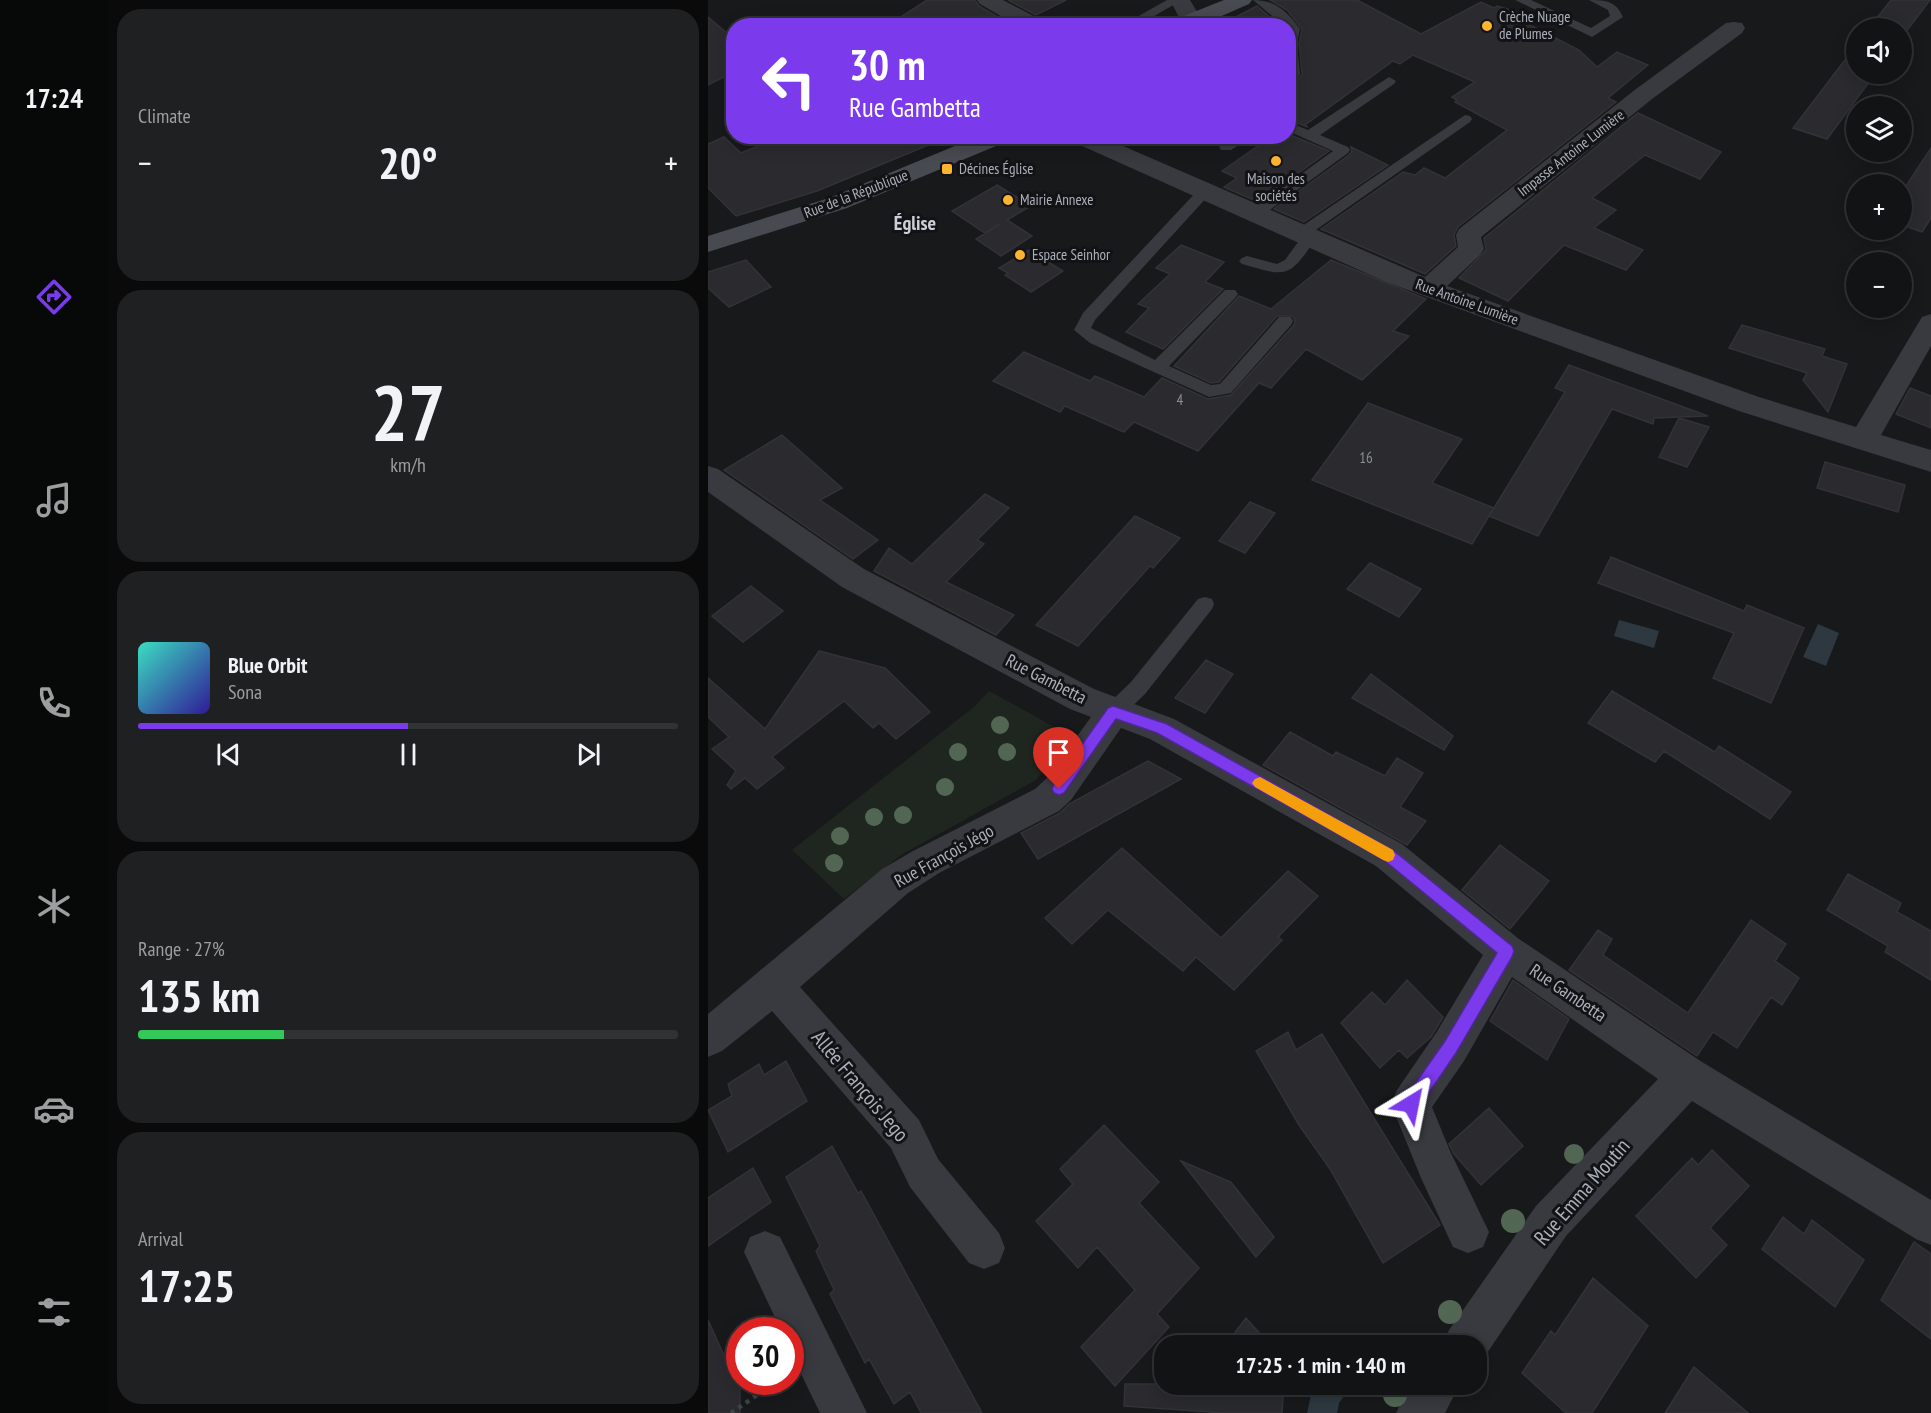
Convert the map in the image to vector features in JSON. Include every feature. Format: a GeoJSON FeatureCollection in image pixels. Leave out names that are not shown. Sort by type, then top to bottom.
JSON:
{"type":"FeatureCollection","features":[{"type":"Feature","properties":{"kind":"street"},"geometry":{"type":"LineString","coordinates":[[987,0],[1020,18]]}},
{"type":"Feature","properties":{"kind":"street"},"geometry":{"type":"LineString","coordinates":[[1178,0],[1183,18]]}},
{"type":"Feature","properties":{"kind":"street"},"geometry":{"type":"LineString","coordinates":[[1197,18],[1242,0]]}},
{"type":"Feature","properties":{"kind":"street","name":"Impasse Antoine Lumière"},"geometry":{"type":"LineString","coordinates":[[1429,288],[1472,249],[1468,235],[1644,94],[1734,28]]}},
{"type":"Feature","properties":{"kind":"street","name":"Rue de la République"},"geometry":{"type":"LineString","coordinates":[[708,244],[830,206],[981,144]]}},
{"type":"Feature","properties":{"kind":"street","name":"Rue Antoine Lumière"},"geometry":{"type":"LineString","coordinates":[[1097,144],[1429,288],[1749,404],[1931,461]]}},
{"type":"Feature","properties":{"kind":"street"},"geometry":{"type":"LineString","coordinates":[[1865,440],[1872,423],[1931,323]]}},
{"type":"Feature","properties":{"kind":"street","name":"Rue Gambetta"},"geometry":{"type":"LineString","coordinates":[[708,477],[853,578],[1082,699],[1162,729],[1389,855],[1506,951],[1688,1076],[1931,1224]]}},
{"type":"Feature","properties":{"kind":"street","name":"Rue François Jégo"},"geometry":{"type":"LineString","coordinates":[[708,1038],[774,985],[895,881],[926,862],[1047,800],[1059,789],[1113,712]]}},
{"type":"Feature","properties":{"kind":"street"},"geometry":{"type":"LineString","coordinates":[[1468,1232],[1411,1104],[1450,1047],[1506,951]]}},
{"type":"Feature","properties":{"kind":"street","name":"Allée François Jego"},"geometry":{"type":"LineString","coordinates":[[774,985],[905,1134],[924,1173],[984,1248]]}},
{"type":"Feature","properties":{"kind":"street","name":"Rue Emma Moutin"},"geometry":{"type":"LineString","coordinates":[[1473,1335],[1551,1221],[1688,1076]]}},
{"type":"Feature","properties":{"kind":"street"},"geometry":{"type":"LineString","coordinates":[[765,1252],[844,1413]]}},
{"type":"Feature","properties":{"kind":"street"},"geometry":{"type":"LineString","coordinates":[[1419,1413],[1431,1395]]}},
{"type":"Feature","properties":{"kind":"lane"},"geometry":{"type":"LineString","coordinates":[[1143,18],[1178,0]]}},
{"type":"Feature","properties":{"kind":"lane"},"geometry":{"type":"LineString","coordinates":[[1259,0],[1284,18]]}},
{"type":"Feature","properties":{"kind":"lane"},"geometry":{"type":"LineString","coordinates":[[1521,0],[1592,33],[1617,17],[1613,8],[1595,0]]}},
{"type":"Feature","properties":{"kind":"lane"},"geometry":{"type":"LineString","coordinates":[[1310,135],[1389,81]]}},
{"type":"Feature","properties":{"kind":"lane"},"geometry":{"type":"LineString","coordinates":[[1247,261],[1279,269],[1290,263],[1305,236],[1465,119]]}},
{"type":"Feature","properties":{"kind":"lane"},"geometry":{"type":"LineString","coordinates":[[1255,214],[1343,150],[1296,129]]}},
{"type":"Feature","properties":{"kind":"lane"},"geometry":{"type":"LineString","coordinates":[[1226,147],[1231,144]]}},
{"type":"Feature","properties":{"kind":"lane"},"geometry":{"type":"LineString","coordinates":[[1204,192],[1089,317],[1082,330],[1096,339],[1209,392],[1225,389],[1285,321]]}},
{"type":"Feature","properties":{"kind":"lane"},"geometry":{"type":"LineString","coordinates":[[1157,368],[1230,294]]}},
{"type":"Feature","properties":{"kind":"lane"},"geometry":{"type":"LineString","coordinates":[[1113,712],[1138,688],[1205,604]]}},
{"type":"Feature","properties":{"kind":"path"},"geometry":{"type":"LineString","coordinates":[[731,1413],[757,1395]]}},
{"type":"Feature","properties":{"kind":"shaded area"},"geometry":{"type":"Polygon","coordinates":[[[1619,620],[1659,631],[1654,648],[1614,636],[1619,620]]]}},
{"type":"Feature","properties":{"kind":"shaded area"},"geometry":{"type":"Polygon","coordinates":[[[1818,624],[1839,633],[1826,666],[1803,657],[1818,624]]]}},
{"type":"Feature","properties":{"kind":"shaded area"},"geometry":{"type":"Polygon","coordinates":[[[989,691],[1058,729],[1060,750],[1036,780],[901,855],[844,899],[792,850],[975,706],[989,691]]]}},
{"type":"Feature","properties":{"kind":"shaded area"},"geometry":{"type":"Polygon","coordinates":[[[1311,1395],[1345,1395],[1339,1403],[1337,1413],[1307,1413],[1311,1395]]]}},
{"type":"Feature","properties":{"kind":"building"},"geometry":{"type":"Polygon","coordinates":[[[927,0],[975,0],[979,6],[999,18],[899,18],[927,0]]]}},
{"type":"Feature","properties":{"kind":"building"},"geometry":{"type":"Polygon","coordinates":[[[1008,0],[1066,0],[1036,15],[1008,0]]]}},
{"type":"Feature","properties":{"kind":"building"},"geometry":{"type":"Polygon","coordinates":[[[1270,0],[1357,0],[1421,34],[1481,2],[1494,8],[1497,6],[1534,17],[1526,23],[1579,50],[1597,67],[1617,52],[1648,65],[1608,98],[1616,102],[1458,227],[1454,235],[1456,246],[1425,274],[1321,229],[1403,172],[1415,175],[1424,168],[1445,178],[1507,130],[1455,102],[1457,100],[1452,97],[1475,82],[1413,55],[1400,64],[1393,61],[1305,125],[1308,127],[1296,123],[1296,79],[1302,74],[1299,43],[1302,29],[1296,18],[1270,0]]]}},
{"type":"Feature","properties":{"kind":"building"},"geometry":{"type":"Polygon","coordinates":[[[1891,0],[1930,0],[1912,24],[1912,18],[1877,18],[1891,0]]]}},
{"type":"Feature","properties":{"kind":"building"},"geometry":{"type":"Polygon","coordinates":[[[1257,6],[1271,18],[1234,18],[1257,6]]]}},
{"type":"Feature","properties":{"kind":"building"},"geometry":{"type":"Polygon","coordinates":[[[708,17],[726,32],[726,76],[708,85],[708,17]]]}},
{"type":"Feature","properties":{"kind":"building"},"geometry":{"type":"Polygon","coordinates":[[[1846,58],[1846,84],[1868,84],[1859,96],[1846,96],[1846,113],[1827,139],[1793,128],[1846,58]]]}},
{"type":"Feature","properties":{"kind":"building"},"geometry":{"type":"Polygon","coordinates":[[[1638,113],[1721,152],[1700,179],[1645,155],[1592,198],[1616,210],[1594,228],[1643,250],[1626,270],[1564,245],[1508,301],[1459,278],[1486,250],[1484,238],[1638,113]]]}},
{"type":"Feature","properties":{"kind":"building"},"geometry":{"type":"Polygon","coordinates":[[[724,137],[726,144],[731,144],[741,153],[763,144],[931,144],[817,191],[736,216],[708,188],[708,144],[724,137]]]}},
{"type":"Feature","properties":{"kind":"building","name":"Maison des sociétés"},"geometry":{"type":"Polygon","coordinates":[[[1296,137],[1329,151],[1258,202],[1224,187],[1237,178],[1222,171],[1261,144],[1296,144],[1296,137]]]}},
{"type":"Feature","properties":{"kind":"building"},"geometry":{"type":"Polygon","coordinates":[[[1351,147],[1388,165],[1304,222],[1274,209],[1349,155],[1352,151],[1351,147]]]}},
{"type":"Feature","properties":{"kind":"building"},"geometry":{"type":"Polygon","coordinates":[[[1931,148],[1931,218],[1922,232],[1912,228],[1912,177],[1931,148]]]}},
{"type":"Feature","properties":{"kind":"building"},"geometry":{"type":"Polygon","coordinates":[[[997,185],[1031,206],[1007,220],[1032,236],[1001,256],[976,239],[1000,224],[985,233],[952,211],[997,185]]]}},
{"type":"Feature","properties":{"kind":"building"},"geometry":{"type":"Polygon","coordinates":[[[1181,245],[1224,262],[1205,282],[1223,289],[1163,349],[1126,332],[1149,308],[1138,304],[1170,274],[1156,268],[1181,245]]]}},
{"type":"Feature","properties":{"kind":"building"},"geometry":{"type":"Polygon","coordinates":[[[1029,250],[1063,271],[1031,292],[1005,275],[1008,273],[999,268],[1029,250]]]}},
{"type":"Feature","properties":{"kind":"building"},"geometry":{"type":"Polygon","coordinates":[[[746,260],[771,287],[729,307],[708,288],[708,272],[746,260]]]}},
{"type":"Feature","properties":{"kind":"building"},"geometry":{"type":"Polygon","coordinates":[[[1331,260],[1426,299],[1393,331],[1409,336],[1362,380],[1306,349],[1271,388],[1259,383],[1198,451],[1134,422],[1124,432],[1065,406],[1060,412],[993,381],[1024,352],[1090,381],[1095,376],[1144,397],[1162,378],[1208,399],[1231,395],[1293,326],[1295,322],[1293,316],[1277,316],[1219,382],[1211,383],[1174,366],[1239,296],[1271,309],[1331,260]]]}},
{"type":"Feature","properties":{"kind":"building"},"geometry":{"type":"Polygon","coordinates":[[[1742,325],[1825,349],[1822,356],[1847,364],[1828,412],[1803,380],[1807,373],[1729,348],[1742,325]]]}},
{"type":"Feature","properties":{"kind":"building"},"geometry":{"type":"Polygon","coordinates":[[[1569,365],[1708,416],[1654,418],[1653,424],[1612,409],[1538,536],[1489,516],[1565,392],[1555,388],[1569,365]]]}},
{"type":"Feature","properties":{"kind":"building"},"geometry":{"type":"Polygon","coordinates":[[[1910,388],[1931,396],[1931,428],[1896,414],[1910,388]]]}},
{"type":"Feature","properties":{"kind":"building"},"geometry":{"type":"Polygon","coordinates":[[[1368,403],[1462,439],[1432,483],[1494,508],[1472,544],[1312,480],[1368,403]]]}},
{"type":"Feature","properties":{"kind":"building"},"geometry":{"type":"Polygon","coordinates":[[[1679,418],[1709,427],[1687,467],[1659,457],[1679,418]]]}},
{"type":"Feature","properties":{"kind":"building"},"geometry":{"type":"Polygon","coordinates":[[[782,435],[842,488],[820,500],[878,540],[853,559],[724,470],[782,435]]]}},
{"type":"Feature","properties":{"kind":"building"},"geometry":{"type":"Polygon","coordinates":[[[1825,462],[1905,485],[1898,512],[1817,488],[1825,462]]]}},
{"type":"Feature","properties":{"kind":"building"},"geometry":{"type":"Polygon","coordinates":[[[985,494],[1009,508],[977,540],[984,544],[946,582],[1014,615],[996,635],[874,571],[889,548],[912,564],[985,494]]]}},
{"type":"Feature","properties":{"kind":"building"},"geometry":{"type":"Polygon","coordinates":[[[1250,502],[1275,513],[1245,553],[1219,541],[1250,502]]]}},
{"type":"Feature","properties":{"kind":"building"},"geometry":{"type":"Polygon","coordinates":[[[1135,516],[1180,538],[1153,568],[1150,566],[1078,646],[1036,625],[1135,516]]]}},
{"type":"Feature","properties":{"kind":"building"},"geometry":{"type":"Polygon","coordinates":[[[1611,557],[1744,611],[1747,605],[1804,628],[1771,703],[1713,678],[1734,633],[1598,583],[1611,557]]]}},
{"type":"Feature","properties":{"kind":"building"},"geometry":{"type":"Polygon","coordinates":[[[1370,563],[1421,589],[1399,617],[1347,589],[1370,563]]]}},
{"type":"Feature","properties":{"kind":"building"},"geometry":{"type":"Polygon","coordinates":[[[751,586],[783,611],[743,642],[712,616],[751,586]]]}},
{"type":"Feature","properties":{"kind":"building"},"geometry":{"type":"Polygon","coordinates":[[[819,651],[885,668],[930,712],[896,739],[879,723],[873,728],[844,701],[772,757],[784,768],[757,789],[745,778],[731,789],[727,785],[736,771],[712,749],[729,737],[708,717],[708,678],[765,729],[819,651]]]}},
{"type":"Feature","properties":{"kind":"building"},"geometry":{"type":"Polygon","coordinates":[[[1206,660],[1233,674],[1205,713],[1175,698],[1206,660]]]}},
{"type":"Feature","properties":{"kind":"building"},"geometry":{"type":"Polygon","coordinates":[[[1371,674],[1453,736],[1444,750],[1352,698],[1371,674]]]}},
{"type":"Feature","properties":{"kind":"building"},"geometry":{"type":"Polygon","coordinates":[[[1612,691],[1715,752],[1719,746],[1791,792],[1770,819],[1664,751],[1655,762],[1588,723],[1612,691]]]}},
{"type":"Feature","properties":{"kind":"building"},"geometry":{"type":"Polygon","coordinates":[[[1290,732],[1333,756],[1336,752],[1385,776],[1397,758],[1423,773],[1400,807],[1426,821],[1407,845],[1263,765],[1290,732]]]}},
{"type":"Feature","properties":{"kind":"building"},"geometry":{"type":"Polygon","coordinates":[[[1148,761],[1181,779],[1038,859],[1021,833],[1060,813],[1069,804],[1148,761]]]}},
{"type":"Feature","properties":{"kind":"building"},"geometry":{"type":"Polygon","coordinates":[[[1500,845],[1549,881],[1510,929],[1462,890],[1500,845]]]}},
{"type":"Feature","properties":{"kind":"building"},"geometry":{"type":"Polygon","coordinates":[[[1122,848],[1221,938],[1288,871],[1318,896],[1278,937],[1282,940],[1234,990],[1196,957],[1183,971],[1108,910],[1072,944],[1045,918],[1122,848]]]}},
{"type":"Feature","properties":{"kind":"building"},"geometry":{"type":"Polygon","coordinates":[[[1848,874],[1901,903],[1897,912],[1931,931],[1931,980],[1885,952],[1888,946],[1827,910],[1848,874]]]}},
{"type":"Feature","properties":{"kind":"building"},"geometry":{"type":"Polygon","coordinates":[[[1751,920],[1786,944],[1775,961],[1799,978],[1782,1005],[1771,997],[1737,1048],[1713,1032],[1697,1056],[1569,970],[1598,930],[1612,939],[1603,955],[1688,1013],[1751,920]]]}},
{"type":"Feature","properties":{"kind":"building"},"geometry":{"type":"Polygon","coordinates":[[[1407,980],[1443,1017],[1431,1037],[1407,1058],[1399,1050],[1380,1068],[1341,1023],[1372,992],[1385,1005],[1407,980]]]}},
{"type":"Feature","properties":{"kind":"building"},"geometry":{"type":"Polygon","coordinates":[[[1513,980],[1569,1019],[1547,1060],[1490,1021],[1513,980]]]}},
{"type":"Feature","properties":{"kind":"building"},"geometry":{"type":"Polygon","coordinates":[[[1288,1032],[1296,1050],[1322,1034],[1440,1225],[1383,1263],[1330,1169],[1299,1125],[1256,1051],[1288,1032]]]}},
{"type":"Feature","properties":{"kind":"building"},"geometry":{"type":"Polygon","coordinates":[[[786,1061],[807,1101],[728,1152],[708,1110],[732,1096],[728,1084],[759,1064],[764,1075],[786,1061]]]}},
{"type":"Feature","properties":{"kind":"building"},"geometry":{"type":"Polygon","coordinates":[[[1489,1108],[1523,1146],[1481,1185],[1454,1154],[1449,1144],[1489,1108]]]}},
{"type":"Feature","properties":{"kind":"building"},"geometry":{"type":"Polygon","coordinates":[[[1104,1125],[1159,1182],[1139,1203],[1199,1268],[1157,1314],[1169,1327],[1162,1335],[1154,1335],[1154,1343],[1115,1386],[1081,1347],[1135,1290],[1097,1247],[1078,1268],[1036,1221],[1073,1184],[1060,1169],[1104,1125]]]}},
{"type":"Feature","properties":{"kind":"building"},"geometry":{"type":"Polygon","coordinates":[[[832,1146],[858,1193],[861,1191],[982,1413],[921,1413],[910,1392],[894,1404],[869,1359],[865,1363],[830,1294],[834,1290],[816,1251],[820,1246],[786,1177],[832,1146]]]}},
{"type":"Feature","properties":{"kind":"building"},"geometry":{"type":"Polygon","coordinates":[[[1712,1150],[1749,1186],[1710,1228],[1727,1245],[1696,1278],[1636,1216],[1692,1158],[1698,1165],[1712,1150]]]}},
{"type":"Feature","properties":{"kind":"building"},"geometry":{"type":"Polygon","coordinates":[[[1181,1161],[1231,1182],[1274,1237],[1256,1257],[1181,1161]]]}},
{"type":"Feature","properties":{"kind":"building"},"geometry":{"type":"Polygon","coordinates":[[[753,1168],[771,1202],[708,1246],[708,1198],[753,1168]]]}},
{"type":"Feature","properties":{"kind":"building"},"geometry":{"type":"Polygon","coordinates":[[[1783,1217],[1804,1234],[1812,1220],[1864,1260],[1835,1307],[1762,1249],[1783,1217]]]}},
{"type":"Feature","properties":{"kind":"building"},"geometry":{"type":"Polygon","coordinates":[[[1914,1242],[1931,1254],[1931,1339],[1881,1300],[1914,1242]]]}},
{"type":"Feature","properties":{"kind":"building"},"geometry":{"type":"Polygon","coordinates":[[[1593,1278],[1648,1326],[1592,1413],[1566,1413],[1522,1373],[1551,1331],[1555,1335],[1593,1278]]]}},
{"type":"Feature","properties":{"kind":"building"},"geometry":{"type":"Polygon","coordinates":[[[1246,1318],[1261,1335],[1233,1335],[1246,1318]]]}},
{"type":"Feature","properties":{"kind":"building"},"geometry":{"type":"Polygon","coordinates":[[[708,1320],[726,1360],[726,1395],[740,1395],[740,1413],[708,1413],[708,1320]]]}},
{"type":"Feature","properties":{"kind":"building"},"geometry":{"type":"Polygon","coordinates":[[[1694,1367],[1748,1413],[1665,1413],[1694,1367]]]}},
{"type":"Feature","properties":{"kind":"building"},"geometry":{"type":"Polygon","coordinates":[[[1125,1384],[1154,1384],[1154,1395],[1283,1395],[1282,1413],[1224,1413],[1124,1406],[1125,1384]]]}},
{"type":"Feature","properties":{"kind":"slow traffic"},"geometry":{"type":"LineString","coordinates":[[1260,783],[1388,855]]}},
{"type":"Feature","properties":{"kind":"place","name":"Crèche Nuage de Plumes"},"geometry":{"type":"Point","coordinates":[1487,26]}},
{"type":"Feature","properties":{"kind":"place","name":"Maison des sociétés"},"geometry":{"type":"Point","coordinates":[1276,161]}},
{"type":"Feature","properties":{"kind":"place","name":"Décines Église"},"geometry":{"type":"Point","coordinates":[947,169]}},
{"type":"Feature","properties":{"kind":"place","name":"Mairie Annexe"},"geometry":{"type":"Point","coordinates":[1008,200]}},
{"type":"Feature","properties":{"kind":"place","name":"Espace Seinhor"},"geometry":{"type":"Point","coordinates":[1020,255]}},
{"type":"Feature","properties":{"kind":"district","name":"Église"},"geometry":{"type":"Point","coordinates":[915,223]}},
{"type":"Feature","properties":{"kind":"route"},"geometry":{"type":"LineString","coordinates":[[1059,789],[1113,712],[1162,729],[1389,855],[1506,951],[1450,1047],[1411,1104]]}}]}
